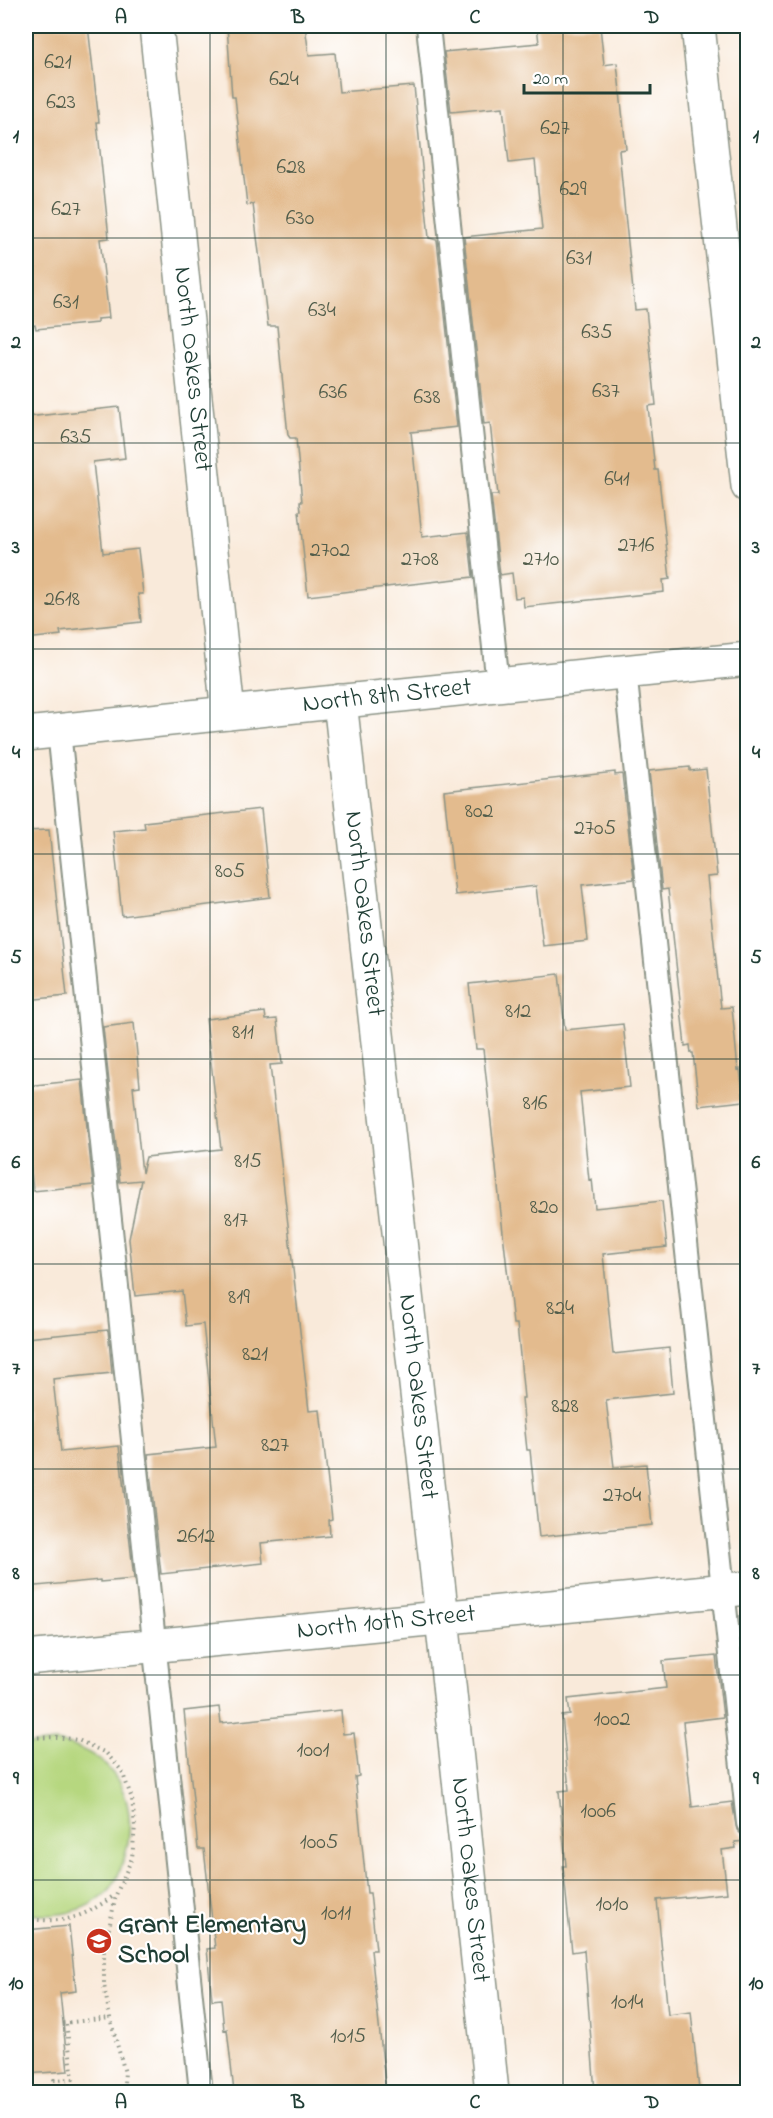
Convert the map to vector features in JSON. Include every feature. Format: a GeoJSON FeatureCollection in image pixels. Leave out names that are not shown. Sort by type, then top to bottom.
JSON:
{"type":"FeatureCollection","features":[{"type":"Feature","properties":{"kind":"street","name":"North Oakes Street"},"geometry":{"type":"LineString","coordinates":[[156,26],[228,713]]}},
{"type":"Feature","properties":{"kind":"street"},"geometry":{"type":"LineString","coordinates":[[698,26],[747,486]]}},
{"type":"Feature","properties":{"kind":"street","name":"North 8th Street"},"geometry":{"type":"LineString","coordinates":[[26,734],[747,659]]}},
{"type":"Feature","properties":{"kind":"street","name":"North Oakes Street"},"geometry":{"type":"LineString","coordinates":[[340,701],[492,2092]]}},
{"type":"Feature","properties":{"kind":"street","name":"North 10th Street"},"geometry":{"type":"LineString","coordinates":[[26,1658],[735,1590]]}},
{"type":"Feature","properties":{"kind":"lane"},"geometry":{"type":"LineString","coordinates":[[428,26],[498,685]]}},
{"type":"Feature","properties":{"kind":"lane"},"geometry":{"type":"LineString","coordinates":[[625,671],[735,1590],[747,1823]]}},
{"type":"Feature","properties":{"kind":"lane"},"geometry":{"type":"LineString","coordinates":[[59,731],[201,2092]]}},
{"type":"Feature","properties":{"kind":"path"},"geometry":{"type":"LineString","coordinates":[[26,1738],[57,1737],[78,1740],[106,1753],[122,1772],[132,1798],[135,1826],[132,1858],[116,1895],[104,1952],[104,1985],[110,2018],[125,2073],[123,2092]]}},
{"type":"Feature","properties":{"kind":"path"},"geometry":{"type":"LineString","coordinates":[[26,1919],[51,1921],[74,1919],[89,1913],[116,1895]]}},
{"type":"Feature","properties":{"kind":"path"},"geometry":{"type":"LineString","coordinates":[[55,2092],[54,2080],[73,2079],[64,2022],[110,2018]]}},
{"type":"Feature","properties":{"kind":"green space"},"geometry":{"type":"Polygon","coordinates":[[[56,1742],[77,1748],[95,1757],[109,1769],[119,1783],[126,1800],[129,1819],[128,1838],[124,1859],[115,1881],[110,1889],[98,1899],[69,1912],[48,1915],[26,1914],[26,1745],[56,1742]]]}},
{"type":"Feature","properties":{"kind":"building"},"geometry":{"type":"Polygon","coordinates":[[[26,26],[88,26],[109,238],[100,239],[109,318],[97,319],[97,323],[36,329],[35,325],[26,326],[26,289],[30,288],[26,244],[26,26]]]}},
{"type":"Feature","properties":{"kind":"building"},"geometry":{"type":"Polygon","coordinates":[[[227,26],[305,26],[309,55],[335,53],[339,92],[414,86],[429,238],[437,240],[457,427],[411,432],[422,537],[468,532],[473,577],[308,596],[299,511],[301,511],[300,502],[302,502],[296,438],[290,438],[288,435],[277,326],[268,326],[253,204],[247,205],[235,97],[232,97],[227,26]]]}},
{"type":"Feature","properties":{"kind":"building"},"geometry":{"type":"Polygon","coordinates":[[[537,26],[600,26],[604,65],[617,63],[626,149],[619,150],[625,214],[635,310],[646,309],[656,405],[648,406],[655,470],[658,470],[670,579],[663,580],[664,592],[524,607],[523,597],[515,598],[512,573],[500,575],[491,495],[498,495],[490,423],[484,424],[464,237],[542,229],[535,160],[509,163],[503,107],[451,112],[444,52],[539,43],[537,26]]]}},
{"type":"Feature","properties":{"kind":"building"},"geometry":{"type":"Polygon","coordinates":[[[119,407],[125,458],[93,462],[103,553],[138,549],[143,594],[138,594],[141,622],[60,631],[61,635],[26,639],[26,451],[31,451],[27,417],[119,407]]]}},
{"type":"Feature","properties":{"kind":"building"},"geometry":{"type":"Polygon","coordinates":[[[690,767],[690,771],[706,769],[717,876],[707,877],[721,1008],[732,1007],[738,1070],[740,1069],[744,1101],[699,1106],[693,1053],[691,1053],[690,1045],[685,1046],[668,889],[662,890],[649,771],[690,767]]]}},
{"type":"Feature","properties":{"kind":"building"},"geometry":{"type":"Polygon","coordinates":[[[615,772],[615,775],[622,774],[634,879],[582,885],[588,941],[543,946],[536,886],[455,895],[444,791],[615,772]]]}},
{"type":"Feature","properties":{"kind":"building"},"geometry":{"type":"Polygon","coordinates":[[[261,809],[270,897],[122,916],[113,831],[145,828],[144,822],[261,809]]]}},
{"type":"Feature","properties":{"kind":"building"},"geometry":{"type":"Polygon","coordinates":[[[49,830],[67,996],[26,1000],[26,831],[49,830]]]}},
{"type":"Feature","properties":{"kind":"building"},"geometry":{"type":"Polygon","coordinates":[[[559,974],[565,1030],[623,1024],[630,1087],[580,1092],[589,1180],[592,1179],[595,1208],[662,1201],[667,1247],[603,1254],[613,1354],[669,1348],[673,1393],[606,1400],[614,1467],[646,1464],[652,1525],[539,1537],[530,1450],[527,1450],[525,1431],[517,1324],[513,1324],[483,1049],[476,1049],[469,984],[559,974]]]}},
{"type":"Feature","properties":{"kind":"building"},"geometry":{"type":"Polygon","coordinates":[[[265,1012],[266,1020],[277,1019],[282,1064],[270,1065],[309,1411],[320,1410],[332,1519],[329,1520],[330,1536],[261,1543],[263,1563],[161,1574],[148,1454],[216,1447],[203,1324],[186,1326],[182,1291],[135,1296],[129,1239],[141,1180],[120,1182],[103,1027],[134,1023],[140,1086],[133,1087],[142,1173],[146,1157],[221,1149],[206,1019],[265,1012]]]}},
{"type":"Feature","properties":{"kind":"building"},"geometry":{"type":"Polygon","coordinates":[[[82,1080],[93,1185],[33,1191],[26,1120],[26,1086],[82,1080]]]}},
{"type":"Feature","properties":{"kind":"building"},"geometry":{"type":"Polygon","coordinates":[[[108,1330],[112,1373],[53,1379],[61,1452],[119,1446],[134,1579],[26,1587],[26,1338],[108,1330]]]}},
{"type":"Feature","properties":{"kind":"building"},"geometry":{"type":"Polygon","coordinates":[[[716,1656],[723,1717],[683,1722],[692,1807],[732,1802],[737,1830],[747,1836],[747,1841],[735,1842],[736,1848],[722,1850],[727,1893],[657,1900],[668,2015],[691,2012],[699,2090],[595,2092],[584,1950],[572,1952],[563,1866],[566,1866],[559,1791],[569,1790],[562,1716],[570,1715],[568,1699],[666,1688],[663,1661],[716,1656]]]}},
{"type":"Feature","properties":{"kind":"building"},"geometry":{"type":"Polygon","coordinates":[[[219,1707],[221,1723],[341,1710],[343,1734],[354,1733],[359,1776],[355,1777],[367,1893],[370,1893],[376,1950],[371,1950],[386,2092],[234,2092],[221,1999],[212,2000],[207,1949],[215,1948],[204,1849],[198,1849],[184,1711],[219,1707]]]}},
{"type":"Feature","properties":{"kind":"building"},"geometry":{"type":"Polygon","coordinates":[[[69,1926],[76,1991],[60,1993],[68,2071],[26,2074],[26,1930],[69,1926]]]}},
{"type":"Feature","properties":{"kind":"place","name":"Grant Elementary School"},"geometry":{"type":"Point","coordinates":[99,1941]}}]}
